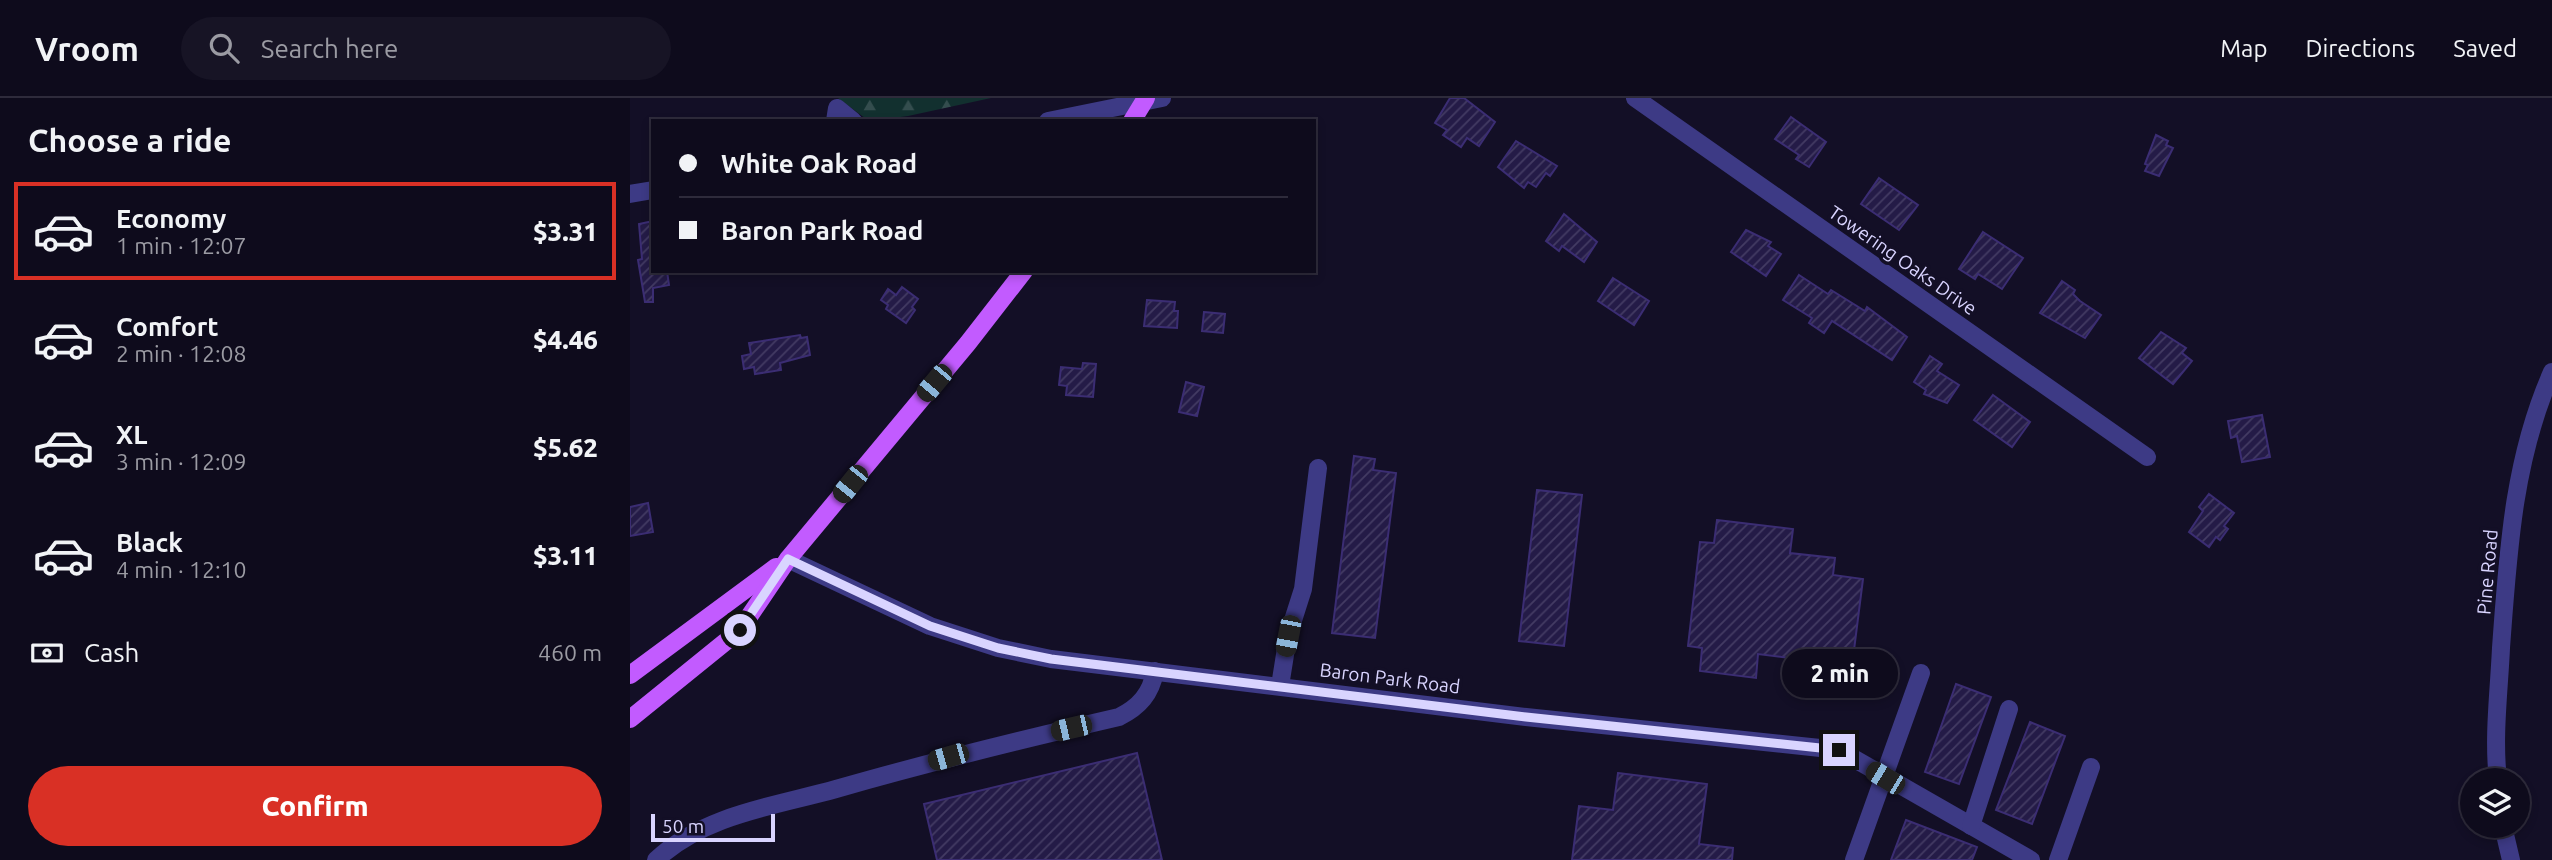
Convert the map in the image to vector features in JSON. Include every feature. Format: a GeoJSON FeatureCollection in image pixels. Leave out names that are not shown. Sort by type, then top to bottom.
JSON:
{"type":"FeatureCollection","features":[{"type":"Feature","properties":{"kind":"main road"},"geometry":{"type":"LineString","coordinates":[[1134,119],[1151,99]]}},
{"type":"Feature","properties":{"kind":"main road"},"geometry":{"type":"LineString","coordinates":[[630,719],[740,630],[788,559],[968,343],[1022,273]]}},
{"type":"Feature","properties":{"kind":"main road"},"geometry":{"type":"LineString","coordinates":[[630,675],[788,559]]}},
{"type":"Feature","properties":{"kind":"street","name":"Towering Oaks Drive"},"geometry":{"type":"LineString","coordinates":[[1635,98],[2147,457]]}},
{"type":"Feature","properties":{"kind":"street"},"geometry":{"type":"LineString","coordinates":[[1057,119],[1151,99]]}},
{"type":"Feature","properties":{"kind":"street"},"geometry":{"type":"LineString","coordinates":[[833,109],[850,119]]}},
{"type":"Feature","properties":{"kind":"street"},"geometry":{"type":"LineString","coordinates":[[630,194],[651,190]]}},
{"type":"Feature","properties":{"kind":"street","name":"Pine Road"},"geometry":{"type":"LineString","coordinates":[[2498,768],[2496,730],[2502,636],[2518,478],[2533,417],[2552,372]]}},
{"type":"Feature","properties":{"kind":"street"},"geometry":{"type":"LineString","coordinates":[[1280,686],[1288,636],[1303,589],[1318,468]]}},
{"type":"Feature","properties":{"kind":"street","name":"Baron Park Road"},"geometry":{"type":"LineString","coordinates":[[788,559],[930,626],[964,638],[1051,659],[1526,717],[1839,750],[1885,778]]}},
{"type":"Feature","properties":{"kind":"street"},"geometry":{"type":"LineString","coordinates":[[656,860],[682,838],[724,820],[973,750],[1119,717],[1132,711],[1147,694],[1155,671]]}},
{"type":"Feature","properties":{"kind":"street"},"geometry":{"type":"LineString","coordinates":[[1854,860],[1921,673]]}},
{"type":"Feature","properties":{"kind":"street"},"geometry":{"type":"LineString","coordinates":[[1971,826],[2009,709]]}},
{"type":"Feature","properties":{"kind":"street"},"geometry":{"type":"LineString","coordinates":[[2058,860],[2091,767]]}},
{"type":"Feature","properties":{"kind":"street"},"geometry":{"type":"LineString","coordinates":[[1885,778],[1971,826],[1999,852],[2031,860]]}},
{"type":"Feature","properties":{"kind":"street"},"geometry":{"type":"LineString","coordinates":[[2506,838],[2511,860]]}},
{"type":"Feature","properties":{"kind":"green space"},"geometry":{"type":"Polygon","coordinates":[[[838,98],[991,98],[908,116],[866,119],[838,98]]]}},
{"type":"Feature","properties":{"kind":"building"},"geometry":{"type":"Polygon","coordinates":[[[1450,98],[1464,98],[1495,122],[1479,146],[1467,138],[1461,147],[1443,135],[1447,130],[1435,123],[1450,98]]]}},
{"type":"Feature","properties":{"kind":"building"},"geometry":{"type":"Polygon","coordinates":[[[1791,117],[1826,142],[1809,167],[1796,159],[1799,155],[1775,139],[1791,117]]]}},
{"type":"Feature","properties":{"kind":"building"},"geometry":{"type":"Polygon","coordinates":[[[2156,135],[2168,141],[2166,145],[2173,148],[2159,176],[2145,171],[2156,135]]]}},
{"type":"Feature","properties":{"kind":"building"},"geometry":{"type":"Polygon","coordinates":[[[1516,141],[1557,166],[1550,176],[1546,173],[1536,187],[1528,182],[1524,188],[1498,167],[1516,141]]]}},
{"type":"Feature","properties":{"kind":"building"},"geometry":{"type":"Polygon","coordinates":[[[1879,178],[1918,205],[1899,230],[1861,204],[1879,178]]]}},
{"type":"Feature","properties":{"kind":"building"},"geometry":{"type":"Polygon","coordinates":[[[1564,214],[1597,242],[1584,262],[1562,246],[1559,251],[1546,241],[1564,214]]]}},
{"type":"Feature","properties":{"kind":"building"},"geometry":{"type":"Polygon","coordinates":[[[651,221],[651,273],[667,273],[669,285],[653,288],[653,302],[645,302],[638,260],[642,259],[639,224],[651,221]]]}},
{"type":"Feature","properties":{"kind":"building"},"geometry":{"type":"Polygon","coordinates":[[[1746,230],[1771,242],[1768,246],[1781,254],[1766,276],[1731,252],[1746,230]]]}},
{"type":"Feature","properties":{"kind":"building"},"geometry":{"type":"Polygon","coordinates":[[[1983,232],[2023,258],[2002,289],[1978,274],[1975,279],[1959,269],[1983,232]]]}},
{"type":"Feature","properties":{"kind":"building"},"geometry":{"type":"Polygon","coordinates":[[[1799,275],[1828,294],[1831,290],[1865,311],[1867,307],[1907,337],[1892,360],[1832,321],[1824,333],[1809,323],[1812,318],[1783,300],[1799,275]]]}},
{"type":"Feature","properties":{"kind":"building"},"geometry":{"type":"Polygon","coordinates":[[[1613,278],[1649,301],[1634,325],[1598,301],[1613,278]]]}},
{"type":"Feature","properties":{"kind":"building"},"geometry":{"type":"Polygon","coordinates":[[[2062,281],[2075,290],[2073,294],[2080,301],[2101,315],[2085,338],[2040,313],[2062,281]]]}},
{"type":"Feature","properties":{"kind":"building"},"geometry":{"type":"Polygon","coordinates":[[[902,287],[918,299],[912,307],[915,310],[906,323],[886,309],[888,305],[881,300],[888,289],[896,295],[902,287]]]}},
{"type":"Feature","properties":{"kind":"building"},"geometry":{"type":"Polygon","coordinates":[[[1147,300],[1175,302],[1174,311],[1178,311],[1177,328],[1144,326],[1147,300]]]}},
{"type":"Feature","properties":{"kind":"building"},"geometry":{"type":"Polygon","coordinates":[[[1204,312],[1225,314],[1223,333],[1202,331],[1204,312]]]}},
{"type":"Feature","properties":{"kind":"building"},"geometry":{"type":"Polygon","coordinates":[[[2161,332],[2186,348],[2182,353],[2192,361],[2173,384],[2139,358],[2161,332]]]}},
{"type":"Feature","properties":{"kind":"building"},"geometry":{"type":"Polygon","coordinates":[[[800,335],[801,338],[807,337],[810,355],[780,363],[781,370],[755,374],[754,367],[744,369],[742,356],[751,354],[749,343],[800,335]]]}},
{"type":"Feature","properties":{"kind":"building"},"geometry":{"type":"Polygon","coordinates":[[[1930,356],[1942,364],[1937,371],[1959,385],[1947,403],[1924,394],[1926,390],[1914,382],[1930,356]]]}},
{"type":"Feature","properties":{"kind":"building"},"geometry":{"type":"Polygon","coordinates":[[[1083,363],[1096,364],[1093,397],[1066,395],[1067,386],[1059,385],[1061,367],[1082,369],[1083,363]]]}},
{"type":"Feature","properties":{"kind":"building"},"geometry":{"type":"Polygon","coordinates":[[[1186,382],[1204,387],[1197,416],[1179,412],[1186,382]]]}},
{"type":"Feature","properties":{"kind":"building"},"geometry":{"type":"Polygon","coordinates":[[[1993,395],[2030,422],[2012,447],[1974,420],[1993,395]]]}},
{"type":"Feature","properties":{"kind":"building"},"geometry":{"type":"Polygon","coordinates":[[[2262,415],[2270,457],[2242,462],[2237,436],[2231,438],[2228,421],[2262,415]]]}},
{"type":"Feature","properties":{"kind":"building"},"geometry":{"type":"Polygon","coordinates":[[[1354,456],[1375,459],[1373,470],[1396,473],[1375,638],[1332,633],[1354,456]]]}},
{"type":"Feature","properties":{"kind":"building"},"geometry":{"type":"Polygon","coordinates":[[[1537,490],[1582,495],[1564,646],[1519,641],[1537,490]]]}},
{"type":"Feature","properties":{"kind":"building"},"geometry":{"type":"Polygon","coordinates":[[[2209,494],[2234,513],[2224,526],[2228,529],[2220,540],[2216,537],[2209,547],[2189,532],[2203,511],[2199,507],[2209,494]]]}},
{"type":"Feature","properties":{"kind":"building"},"geometry":{"type":"Polygon","coordinates":[[[648,503],[653,532],[630,536],[630,507],[648,503]]]}},
{"type":"Feature","properties":{"kind":"building"},"geometry":{"type":"Polygon","coordinates":[[[1717,520],[1793,529],[1790,553],[1835,558],[1833,575],[1863,579],[1852,666],[1758,654],[1756,678],[1700,671],[1702,648],[1688,646],[1700,542],[1714,543],[1717,520]]]}},
{"type":"Feature","properties":{"kind":"building"},"geometry":{"type":"Polygon","coordinates":[[[1956,684],[1991,697],[1959,784],[1925,772],[1956,684]]]}},
{"type":"Feature","properties":{"kind":"building"},"geometry":{"type":"Polygon","coordinates":[[[2030,722],[2065,736],[2032,824],[1996,810],[2030,722]]]}},
{"type":"Feature","properties":{"kind":"building"},"geometry":{"type":"Polygon","coordinates":[[[1137,753],[1162,860],[937,860],[924,804],[1137,753]]]}},
{"type":"Feature","properties":{"kind":"building"},"geometry":{"type":"Polygon","coordinates":[[[1618,773],[1707,784],[1699,844],[1733,848],[1732,860],[1572,860],[1579,806],[1613,810],[1618,773]]]}},
{"type":"Feature","properties":{"kind":"building"},"geometry":{"type":"Polygon","coordinates":[[[1906,820],[1977,847],[1972,860],[1891,860],[1906,820]]]}},
{"type":"Feature","properties":{"kind":"route"},"geometry":{"type":"LineString","coordinates":[[740,630],[788,559],[930,626],[998,648],[1051,659],[1526,717],[1839,750]]}}]}
